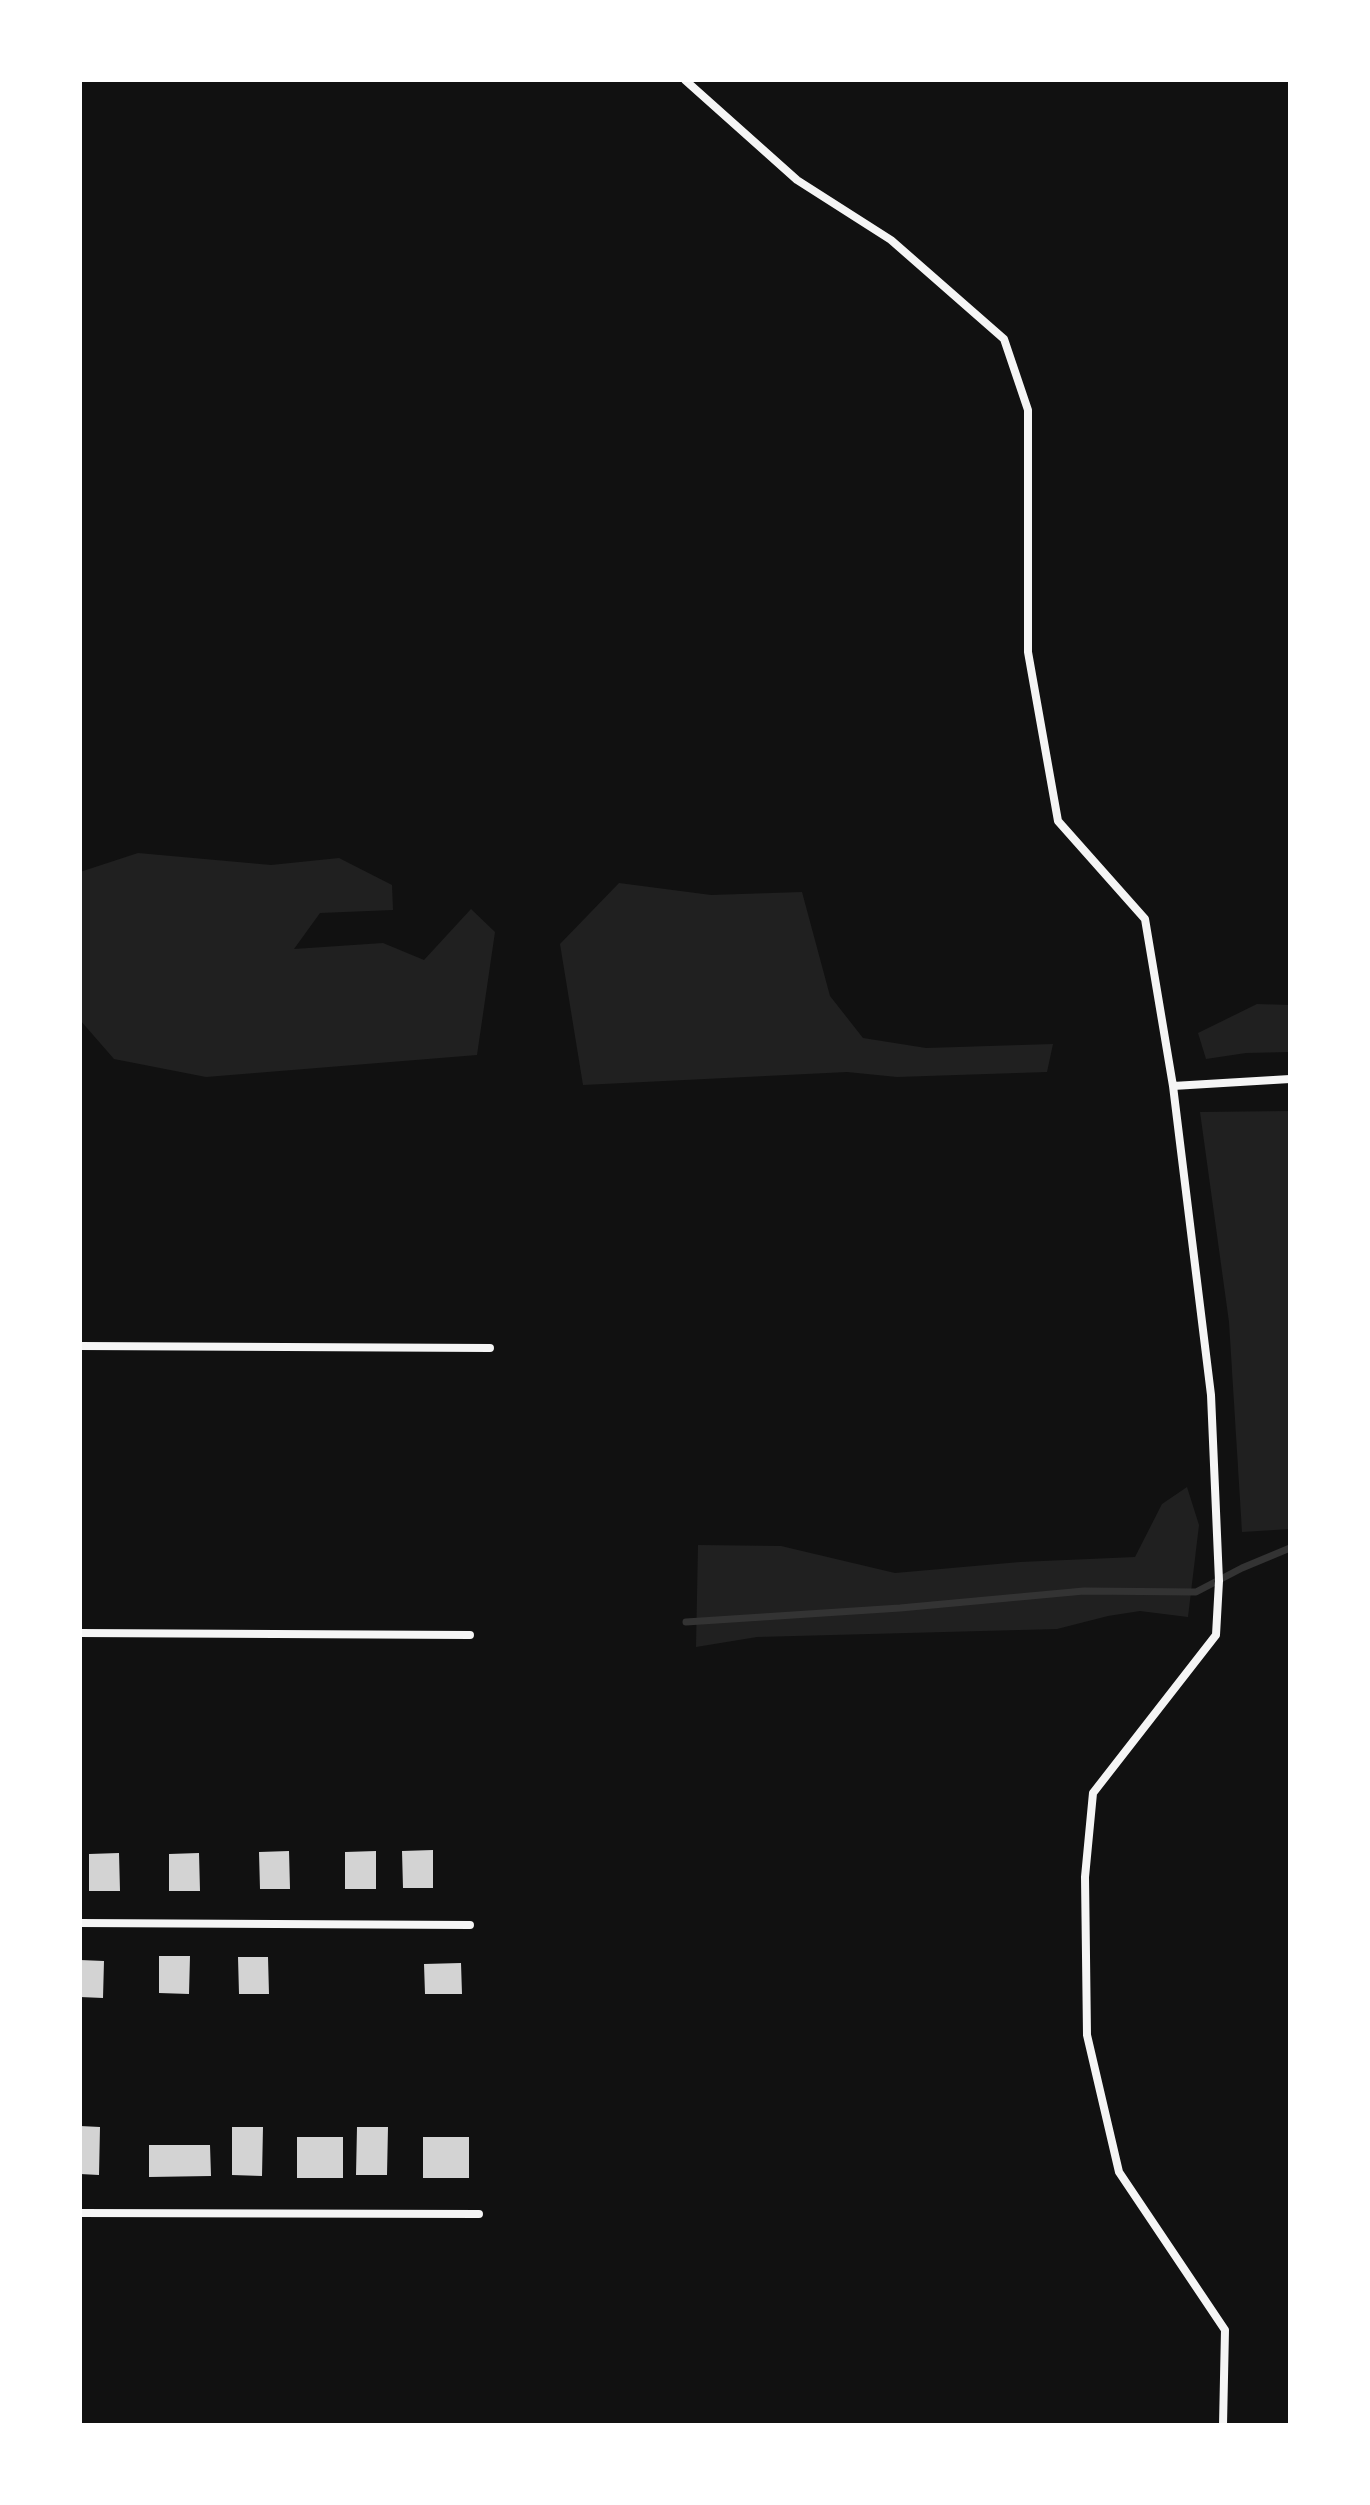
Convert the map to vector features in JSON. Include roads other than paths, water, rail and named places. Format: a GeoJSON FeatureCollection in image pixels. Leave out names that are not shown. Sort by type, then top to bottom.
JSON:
{"type":"FeatureCollection","features":[{"type":"Feature","properties":{"kind":"street"},"geometry":{"type":"LineString","coordinates":[[685,80],[797,180],[891,240],[1004,339],[1028,410],[1028,652],[1058,821],[1145,919],[1173,1086],[1211,1395],[1219,1581],[1216,1635],[1093,1793],[1085,1877],[1087,2035],[1119,2172],[1225,2330],[1223,2425]]}},
{"type":"Feature","properties":{"kind":"street"},"geometry":{"type":"LineString","coordinates":[[1173,1086],[1290,1079]]}},
{"type":"Feature","properties":{"kind":"street"},"geometry":{"type":"LineString","coordinates":[[80,1346],[490,1348]]}},
{"type":"Feature","properties":{"kind":"street"},"geometry":{"type":"LineString","coordinates":[[80,1633],[470,1635]]}},
{"type":"Feature","properties":{"kind":"street"},"geometry":{"type":"LineString","coordinates":[[80,1923],[470,1925]]}},
{"type":"Feature","properties":{"kind":"street"},"geometry":{"type":"LineString","coordinates":[[80,2213],[479,2214]]}},
{"type":"Feature","properties":{"kind":"waterway"},"geometry":{"type":"LineString","coordinates":[[686,1622],[900,1608],[1084,1591],[1196,1592],[1290,1548]]}}]}
